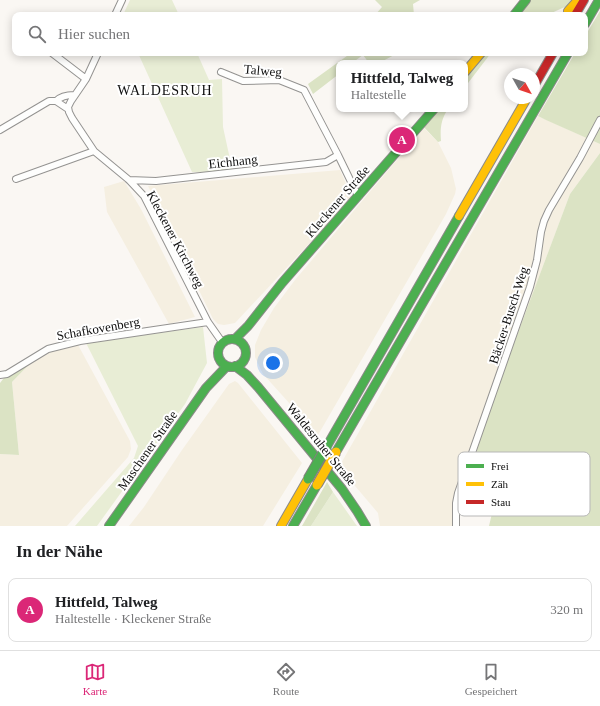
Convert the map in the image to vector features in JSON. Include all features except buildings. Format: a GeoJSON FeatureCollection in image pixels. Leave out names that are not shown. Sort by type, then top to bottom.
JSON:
{"type":"FeatureCollection","features":[{"type":"Feature","properties":{"kind":"main road"},"geometry":{"type":"LineString","coordinates":[[516,12],[526,0]]}},
{"type":"Feature","properties":{"kind":"main road"},"geometry":{"type":"LineString","coordinates":[[572,12],[578,0]]}},
{"type":"Feature","properties":{"kind":"main road"},"geometry":{"type":"LineString","coordinates":[[573,12],[584,0]]}},
{"type":"Feature","properties":{"kind":"main road"},"geometry":{"type":"LineString","coordinates":[[588,19],[599,0]]}},
{"type":"Feature","properties":{"kind":"main road"},"geometry":{"type":"LineString","coordinates":[[468,69],[479,56]]}},
{"type":"Feature","properties":{"kind":"main road"},"geometry":{"type":"LineString","coordinates":[[540,76],[551,56]]}},
{"type":"Feature","properties":{"kind":"main road"},"geometry":{"type":"LineString","coordinates":[[293,526],[566,56]]}},
{"type":"Feature","properties":{"kind":"main road"},"geometry":{"type":"LineString","coordinates":[[281,526],[524,104]]}},
{"type":"Feature","properties":{"kind":"main road","name":"Kleckener Straße"},"geometry":{"type":"LineString","coordinates":[[236,339],[281,284],[431,112]]}},
{"type":"Feature","properties":{"kind":"main road"},"geometry":{"type":"LineString","coordinates":[[459,216],[467,187]]}},
{"type":"Feature","properties":{"kind":"main road","name":"Kleckener Straße"},"geometry":{"type":"LineString","coordinates":[[243,345],[259,311]]}},
{"type":"Feature","properties":{"kind":"main road"},"geometry":{"type":"LineString","coordinates":[[228,339],[236,339],[243,345],[246,353],[243,361],[240,364],[231,366],[224,364],[219,358],[218,348],[222,342],[228,339]]}},
{"type":"Feature","properties":{"kind":"main road","name":"Maschener Straße"},"geometry":{"type":"LineString","coordinates":[[109,526],[206,388],[217,368],[219,358]]}},
{"type":"Feature","properties":{"kind":"main road","name":"Waldesruher Straße"},"geometry":{"type":"LineString","coordinates":[[243,361],[254,382]]}},
{"type":"Feature","properties":{"kind":"main road","name":"Maschener Straße"},"geometry":{"type":"LineString","coordinates":[[206,388],[231,366]]}},
{"type":"Feature","properties":{"kind":"main road","name":"Waldesruher Straße"},"geometry":{"type":"LineString","coordinates":[[231,366],[241,369],[254,382],[339,486],[355,507],[366,526]]}},
{"type":"Feature","properties":{"kind":"street"},"geometry":{"type":"LineString","coordinates":[[116,12],[122,0]]}},
{"type":"Feature","properties":{"kind":"street"},"geometry":{"type":"LineString","coordinates":[[56,56],[86,79]]}},
{"type":"Feature","properties":{"kind":"street"},"geometry":{"type":"LineString","coordinates":[[0,130],[53,100],[68,109],[74,95],[86,79],[97,56]]}},
{"type":"Feature","properties":{"kind":"street","name":"Talweg"},"geometry":{"type":"LineString","coordinates":[[221,72],[242,81],[279,80],[304,90],[359,196]]}},
{"type":"Feature","properties":{"kind":"street"},"geometry":{"type":"LineString","coordinates":[[56,101],[58,98],[65,95],[74,95]]}},
{"type":"Feature","properties":{"kind":"street","name":"Kleckener Kirchweg"},"geometry":{"type":"LineString","coordinates":[[68,109],[72,118],[94,151],[129,180],[144,196],[208,322],[222,342]]}},
{"type":"Feature","properties":{"kind":"street","name":"Bäcker-Busch-Weg"},"geometry":{"type":"LineString","coordinates":[[472,452],[530,287],[537,260],[540,232],[544,221],[600,120]]}},
{"type":"Feature","properties":{"kind":"street"},"geometry":{"type":"LineString","coordinates":[[16,179],[94,151]]}},
{"type":"Feature","properties":{"kind":"street","name":"Eichhang"},"geometry":{"type":"LineString","coordinates":[[129,180],[156,181],[326,162],[338,155]]}},
{"type":"Feature","properties":{"kind":"street","name":"Schafkovenberg"},"geometry":{"type":"LineString","coordinates":[[0,375],[8,374],[48,349],[80,341],[208,322]]}},
{"type":"Feature","properties":{"kind":"street","name":"Bäcker-Busch-Weg"},"geometry":{"type":"LineString","coordinates":[[456,526],[456,503],[458,493]]}},
{"type":"Feature","properties":{"kind":"shaded area"},"geometry":{"type":"Polygon","coordinates":[[[538,116],[600,144],[600,153],[570,194],[474,452],[458,452],[458,502],[453,526],[380,526],[378,513],[339,467],[538,116]]]}},
{"type":"Feature","properties":{"kind":"shaded area"},"geometry":{"type":"Polygon","coordinates":[[[424,128],[438,142],[451,168],[456,189],[455,194],[446,214],[318,435],[263,374],[255,357],[255,345],[261,330],[274,308],[295,280],[424,128]]]}},
{"type":"Feature","properties":{"kind":"shaded area"},"geometry":{"type":"Polygon","coordinates":[[[340,170],[351,195],[350,199],[235,323],[224,325],[218,324],[213,319],[148,186],[340,170]]]}},
{"type":"Feature","properties":{"kind":"shaded area"},"geometry":{"type":"Polygon","coordinates":[[[124,181],[141,209],[195,317],[169,324],[107,212],[104,187],[124,181]]]}},
{"type":"Feature","properties":{"kind":"shaded area"},"geometry":{"type":"Polygon","coordinates":[[[77,343],[130,441],[131,449],[128,457],[67,526],[0,526],[0,454],[19,455],[12,382],[46,347],[77,343]]]}},
{"type":"Feature","properties":{"kind":"shaded area"},"geometry":{"type":"Polygon","coordinates":[[[235,381],[302,463],[263,526],[129,526],[144,507],[229,384],[235,381]]]}},
{"type":"Feature","properties":{"kind":"green space"},"geometry":{"type":"Polygon","coordinates":[[[130,0],[172,0],[178,12],[124,12],[130,0]]]}},
{"type":"Feature","properties":{"kind":"green space"},"geometry":{"type":"Polygon","coordinates":[[[375,0],[420,0],[413,4],[414,12],[378,12],[382,7],[375,0]]]}},
{"type":"Feature","properties":{"kind":"green space"},"geometry":{"type":"Polygon","coordinates":[[[527,0],[572,0],[567,6],[554,12],[517,12],[527,0]]]}},
{"type":"Feature","properties":{"kind":"green space"},"geometry":{"type":"Polygon","coordinates":[[[600,11],[600,144],[538,116],[573,56],[588,56],[588,31],[600,11]]]}},
{"type":"Feature","properties":{"kind":"green space"},"geometry":{"type":"Polygon","coordinates":[[[139,56],[198,56],[209,80],[222,79],[223,127],[233,173],[192,172],[139,56]]]}},
{"type":"Feature","properties":{"kind":"green space"},"geometry":{"type":"Polygon","coordinates":[[[347,56],[362,56],[356,60],[341,60],[347,56]]]}},
{"type":"Feature","properties":{"kind":"green space"},"geometry":{"type":"Polygon","coordinates":[[[364,56],[392,56],[385,60],[367,60],[364,56]]]}},
{"type":"Feature","properties":{"kind":"green space"},"geometry":{"type":"Polygon","coordinates":[[[479,56],[489,56],[468,83],[468,69],[479,56]]]}},
{"type":"Feature","properties":{"kind":"green space"},"geometry":{"type":"Polygon","coordinates":[[[336,64],[336,76],[313,94],[308,84],[336,64]]]}},
{"type":"Feature","properties":{"kind":"green space"},"geometry":{"type":"Polygon","coordinates":[[[431,112],[446,112],[442,124],[441,141],[438,142],[421,124],[431,112]]]}},
{"type":"Feature","properties":{"kind":"green space"},"geometry":{"type":"Polygon","coordinates":[[[600,153],[600,526],[489,526],[491,516],[590,516],[590,452],[473,452],[570,194],[600,153]]]}},
{"type":"Feature","properties":{"kind":"green space"},"geometry":{"type":"Polygon","coordinates":[[[203,327],[207,363],[185,404],[97,526],[75,526],[134,458],[138,446],[86,343],[203,327]]]}},
{"type":"Feature","properties":{"kind":"green space"},"geometry":{"type":"Polygon","coordinates":[[[49,344],[12,382],[19,455],[0,454],[0,383],[7,374],[28,361],[49,344]]]}},
{"type":"Feature","properties":{"kind":"green space"},"geometry":{"type":"Polygon","coordinates":[[[327,482],[333,492],[311,526],[302,526],[327,482]]]}},
{"type":"Feature","properties":{"kind":"green space"},"geometry":{"type":"Polygon","coordinates":[[[333,492],[357,526],[311,526],[333,492]]]}},
{"type":"Feature","properties":{"kind":"traffic: fast"},"geometry":{"type":"LineString","coordinates":[[516,12],[526,0]]}},
{"type":"Feature","properties":{"kind":"traffic: fast"},"geometry":{"type":"LineString","coordinates":[[588,19],[599,0]]}},
{"type":"Feature","properties":{"kind":"traffic: fast"},"geometry":{"type":"LineString","coordinates":[[336,452],[566,56]]}},
{"type":"Feature","properties":{"kind":"traffic: fast"},"geometry":{"type":"LineString","coordinates":[[235,339],[248,326],[282,283],[431,112]]}},
{"type":"Feature","properties":{"kind":"traffic: fast"},"geometry":{"type":"LineString","coordinates":[[327,446],[459,216]]}},
{"type":"Feature","properties":{"kind":"traffic: fast"},"geometry":{"type":"LineString","coordinates":[[232,339],[242,343],[246,353],[242,363],[232,367],[222,363],[218,353],[222,343],[232,339]]}},
{"type":"Feature","properties":{"kind":"traffic: fast"},"geometry":{"type":"LineString","coordinates":[[109,526],[206,388],[227,366]]}},
{"type":"Feature","properties":{"kind":"traffic: fast"},"geometry":{"type":"LineString","coordinates":[[235,366],[247,375],[258,387],[342,489],[366,526]]}},
{"type":"Feature","properties":{"kind":"traffic: fast"},"geometry":{"type":"LineString","coordinates":[[308,479],[327,446]]}},
{"type":"Feature","properties":{"kind":"traffic: fast"},"geometry":{"type":"LineString","coordinates":[[293,526],[317,485]]}},
{"type":"Feature","properties":{"kind":"traffic: slow"},"geometry":{"type":"LineString","coordinates":[[568,11],[578,0]]}},
{"type":"Feature","properties":{"kind":"traffic: slow"},"geometry":{"type":"LineString","coordinates":[[468,68],[478,56]]}},
{"type":"Feature","properties":{"kind":"traffic: slow"},"geometry":{"type":"LineString","coordinates":[[459,216],[524,104]]}},
{"type":"Feature","properties":{"kind":"traffic: slow"},"geometry":{"type":"LineString","coordinates":[[317,485],[336,452]]}},
{"type":"Feature","properties":{"kind":"traffic: slow"},"geometry":{"type":"LineString","coordinates":[[281,526],[308,479]]}},
{"type":"Feature","properties":{"kind":"traffic: jam"},"geometry":{"type":"LineString","coordinates":[[577,12],[584,0]]}},
{"type":"Feature","properties":{"kind":"traffic: jam"},"geometry":{"type":"LineString","coordinates":[[540,76],[551,56]]}},
{"type":"Feature","properties":{"kind":"place","name":"Hittfeld, Talweg"},"geometry":{"type":"Point","coordinates":[402,140]}},
{"type":"Feature","properties":{"kind":"district","name":"WALDESRUH"},"geometry":{"type":"Point","coordinates":[165,90]}}]}
